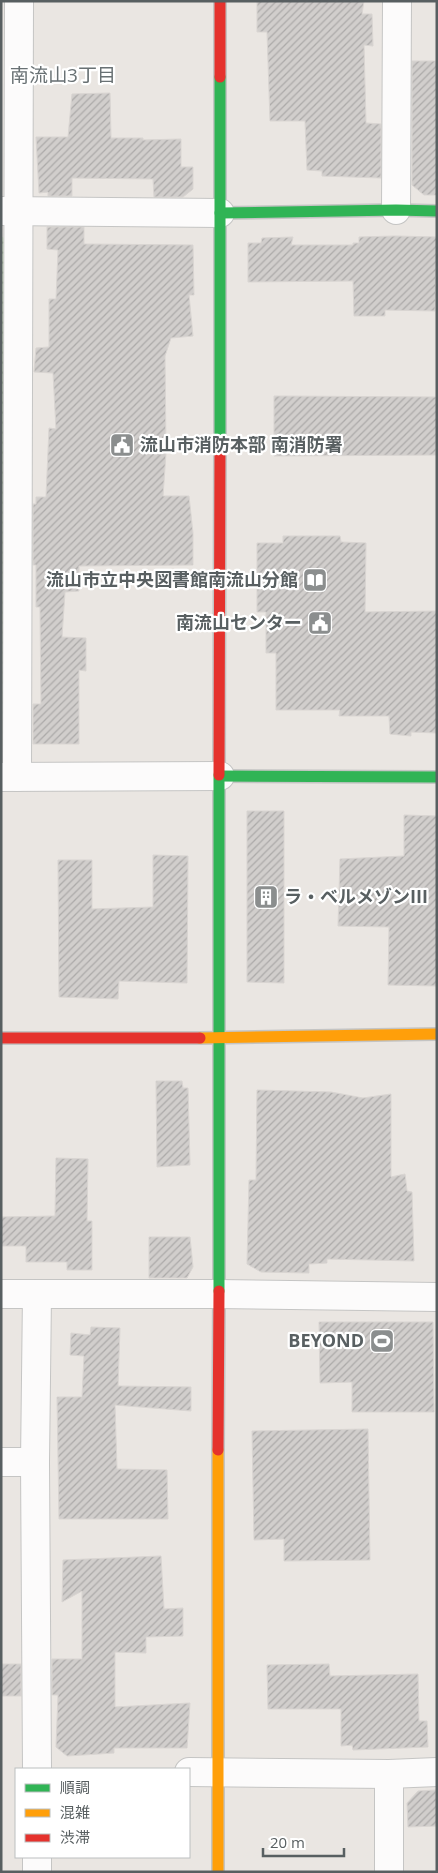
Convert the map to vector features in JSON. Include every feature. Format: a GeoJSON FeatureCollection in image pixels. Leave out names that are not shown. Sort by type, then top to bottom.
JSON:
{"type":"FeatureCollection","features":[{"type":"Feature","properties":{"kind":"street"},"geometry":{"type":"LineString","coordinates":[[19,1],[10,211],[9,777],[437,777]]}},
{"type":"Feature","properties":{"kind":"street"},"geometry":{"type":"LineString","coordinates":[[218,1872],[220,1]]}},
{"type":"Feature","properties":{"kind":"street"},"geometry":{"type":"LineString","coordinates":[[396,210],[397,1]]}},
{"type":"Feature","properties":{"kind":"street"},"geometry":{"type":"LineString","coordinates":[[10,211],[220,213],[437,211]]}},
{"type":"Feature","properties":{"kind":"street"},"geometry":{"type":"LineString","coordinates":[[1,1038],[218,1038],[437,1034]]}},
{"type":"Feature","properties":{"kind":"street"},"geometry":{"type":"LineString","coordinates":[[1,1294],[437,1297]]}},
{"type":"Feature","properties":{"kind":"street"},"geometry":{"type":"LineString","coordinates":[[37,1294],[35,1462],[37,1768]]}},
{"type":"Feature","properties":{"kind":"street"},"geometry":{"type":"LineString","coordinates":[[1,1462],[35,1462]]}},
{"type":"Feature","properties":{"kind":"street"},"geometry":{"type":"LineString","coordinates":[[190,1772],[389,1774],[437,1772]]}},
{"type":"Feature","properties":{"kind":"street"},"geometry":{"type":"LineString","coordinates":[[389,1774],[390,1872]]}},
{"type":"Feature","properties":{"kind":"street"},"geometry":{"type":"LineString","coordinates":[[37,1858],[37,1872]]}},
{"type":"Feature","properties":{"kind":"green space"},"geometry":{"type":"Polygon","coordinates":[[[1,236],[4,238],[5,750],[1,754],[1,236]]]}},
{"type":"Feature","properties":{"kind":"building"},"geometry":{"type":"Polygon","coordinates":[[[257,1],[364,1],[362,14],[372,14],[373,46],[364,45],[366,123],[381,124],[381,178],[322,176],[322,171],[307,170],[305,121],[270,121],[267,32],[257,32],[257,1]]]}},
{"type":"Feature","properties":{"kind":"building"},"geometry":{"type":"Polygon","coordinates":[[[412,61],[437,61],[437,195],[424,195],[412,185],[412,61]]]}},
{"type":"Feature","properties":{"kind":"building"},"geometry":{"type":"Polygon","coordinates":[[[110,93],[111,138],[143,138],[143,140],[181,139],[181,167],[193,167],[193,189],[183,197],[154,197],[153,179],[72,178],[72,196],[48,196],[48,192],[39,193],[36,137],[68,137],[72,94],[110,93]]]}},
{"type":"Feature","properties":{"kind":"building"},"geometry":{"type":"Polygon","coordinates":[[[47,227],[84,227],[84,244],[193,245],[194,295],[189,295],[193,336],[171,338],[165,356],[166,453],[163,496],[189,496],[193,533],[193,565],[79,566],[79,591],[65,592],[62,637],[86,638],[86,671],[79,670],[79,744],[33,744],[33,704],[41,704],[40,607],[36,607],[36,565],[33,565],[33,504],[36,504],[36,497],[46,497],[49,428],[56,429],[53,373],[34,372],[36,348],[49,347],[49,299],[56,299],[58,250],[47,249],[47,227]]]}},
{"type":"Feature","properties":{"kind":"building"},"geometry":{"type":"Polygon","coordinates":[[[293,237],[291,245],[353,245],[353,243],[359,243],[359,237],[437,237],[435,311],[385,310],[385,316],[354,316],[353,281],[248,282],[248,243],[261,243],[262,238],[293,237]]]}},
{"type":"Feature","properties":{"kind":"building"},"geometry":{"type":"Polygon","coordinates":[[[274,396],[437,397],[436,455],[274,456],[274,396]]]}},
{"type":"Feature","properties":{"kind":"building","name":"南流山センター"},"geometry":{"type":"Polygon","coordinates":[[[283,536],[340,536],[341,542],[366,543],[365,612],[437,611],[437,733],[411,732],[411,736],[390,734],[389,716],[339,716],[340,710],[276,710],[276,653],[266,653],[266,612],[257,612],[257,543],[283,543],[283,536]]]}},
{"type":"Feature","properties":{"kind":"building","name":"ラ・ベルメゾンⅢ"},"geometry":{"type":"Polygon","coordinates":[[[247,811],[284,811],[284,983],[247,982],[247,811]]]}},
{"type":"Feature","properties":{"kind":"building"},"geometry":{"type":"Polygon","coordinates":[[[404,815],[437,816],[437,986],[388,985],[389,927],[338,926],[340,859],[404,856],[404,815]]]}},
{"type":"Feature","properties":{"kind":"building"},"geometry":{"type":"Polygon","coordinates":[[[153,855],[188,856],[187,983],[119,981],[118,999],[59,997],[58,860],[92,860],[92,909],[153,907],[153,855]]]}},
{"type":"Feature","properties":{"kind":"building"},"geometry":{"type":"Polygon","coordinates":[[[156,1081],[182,1081],[183,1088],[188,1088],[190,1165],[157,1167],[156,1081]]]}},
{"type":"Feature","properties":{"kind":"building"},"geometry":{"type":"Polygon","coordinates":[[[257,1090],[331,1092],[363,1098],[391,1094],[391,1177],[405,1174],[407,1191],[412,1192],[414,1261],[327,1259],[327,1263],[309,1264],[309,1273],[261,1272],[247,1264],[249,1180],[256,1180],[257,1090]]]}},
{"type":"Feature","properties":{"kind":"building"},"geometry":{"type":"Polygon","coordinates":[[[56,1158],[88,1159],[87,1221],[92,1221],[92,1270],[67,1270],[67,1262],[26,1262],[26,1246],[1,1246],[1,1217],[55,1216],[56,1158]]]}},
{"type":"Feature","properties":{"kind":"building"},"geometry":{"type":"Polygon","coordinates":[[[149,1237],[190,1237],[193,1267],[187,1278],[149,1278],[149,1237]]]}},
{"type":"Feature","properties":{"kind":"building"},"geometry":{"type":"Polygon","coordinates":[[[319,1322],[433,1322],[434,1412],[352,1412],[352,1382],[320,1383],[319,1322]]]}},
{"type":"Feature","properties":{"kind":"building"},"geometry":{"type":"Polygon","coordinates":[[[91,1327],[120,1328],[118,1386],[191,1387],[191,1411],[115,1405],[117,1469],[167,1470],[168,1519],[59,1519],[57,1397],[82,1397],[84,1356],[70,1355],[71,1333],[90,1335],[91,1327]]]}},
{"type":"Feature","properties":{"kind":"building"},"geometry":{"type":"Polygon","coordinates":[[[368,1429],[370,1560],[284,1561],[284,1539],[254,1540],[252,1431],[368,1429]]]}},
{"type":"Feature","properties":{"kind":"building"},"geometry":{"type":"Polygon","coordinates":[[[161,1556],[164,1609],[183,1608],[183,1636],[146,1637],[146,1653],[115,1652],[115,1707],[190,1703],[187,1748],[114,1748],[114,1753],[67,1756],[56,1747],[58,1695],[52,1695],[52,1659],[82,1659],[82,1591],[62,1602],[63,1560],[161,1556]]]}},
{"type":"Feature","properties":{"kind":"building"},"geometry":{"type":"Polygon","coordinates":[[[1,1664],[21,1664],[21,1696],[1,1696],[1,1664]]]}},
{"type":"Feature","properties":{"kind":"building"},"geometry":{"type":"Polygon","coordinates":[[[329,1664],[330,1676],[418,1674],[419,1721],[427,1721],[428,1747],[353,1750],[352,1745],[341,1746],[341,1709],[268,1709],[267,1665],[329,1664]]]}},
{"type":"Feature","properties":{"kind":"building"},"geometry":{"type":"Polygon","coordinates":[[[436,1790],[437,1826],[408,1827],[407,1803],[418,1791],[436,1790]]]}},
{"type":"Feature","properties":{"kind":"traffic: fast"},"geometry":{"type":"LineString","coordinates":[[220,77],[220,444]]}},
{"type":"Feature","properties":{"kind":"traffic: fast"},"geometry":{"type":"LineString","coordinates":[[220,213],[437,211]]}},
{"type":"Feature","properties":{"kind":"traffic: fast"},"geometry":{"type":"LineString","coordinates":[[219,775],[219,1291]]}},
{"type":"Feature","properties":{"kind":"traffic: fast"},"geometry":{"type":"LineString","coordinates":[[220,776],[437,777]]}},
{"type":"Feature","properties":{"kind":"traffic: slow"},"geometry":{"type":"LineString","coordinates":[[200,1038],[437,1034]]}},
{"type":"Feature","properties":{"kind":"traffic: slow"},"geometry":{"type":"LineString","coordinates":[[218,1450],[218,1872]]}},
{"type":"Feature","properties":{"kind":"traffic: jam"},"geometry":{"type":"LineString","coordinates":[[220,1],[220,77]]}},
{"type":"Feature","properties":{"kind":"traffic: jam"},"geometry":{"type":"LineString","coordinates":[[219,775],[220,444]]}},
{"type":"Feature","properties":{"kind":"traffic: jam"},"geometry":{"type":"LineString","coordinates":[[1,1038],[200,1038]]}},
{"type":"Feature","properties":{"kind":"traffic: jam"},"geometry":{"type":"LineString","coordinates":[[218,1450],[219,1291]]}},
{"type":"Feature","properties":{"kind":"place","name":"流山市消防本部 南消防署"},"geometry":{"type":"Point","coordinates":[122,445]}},
{"type":"Feature","properties":{"kind":"place","name":"流山市立中央図書館南流山分館"},"geometry":{"type":"Point","coordinates":[315,580]}},
{"type":"Feature","properties":{"kind":"place","name":"南流山センター"},"geometry":{"type":"Point","coordinates":[320,623]}},
{"type":"Feature","properties":{"kind":"place","name":"ラ・ベルメゾンⅢ"},"geometry":{"type":"Point","coordinates":[266,897]}},
{"type":"Feature","properties":{"kind":"place","name":"BEYOND"},"geometry":{"type":"Point","coordinates":[382,1341]}},
{"type":"Feature","properties":{"kind":"district","name":"南流山3丁目"},"geometry":{"type":"Point","coordinates":[63,75]}}]}
